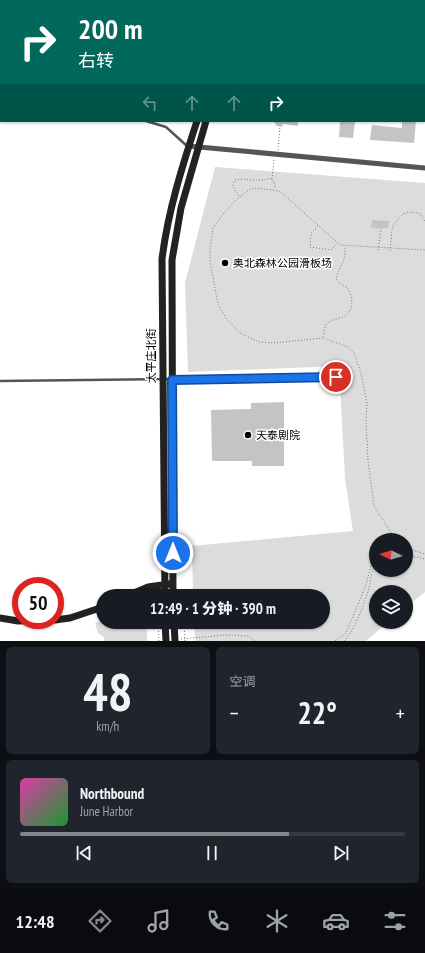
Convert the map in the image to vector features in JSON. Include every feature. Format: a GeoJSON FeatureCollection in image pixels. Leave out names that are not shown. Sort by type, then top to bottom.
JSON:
{"type":"FeatureCollection","features":[{"type":"Feature","properties":{"kind":"main road","name":"太平庄北街"},"geometry":{"type":"LineString","coordinates":[[164,589],[162,259],[171,205],[182,165],[197,122]]}},
{"type":"Feature","properties":{"kind":"main road","name":"太平庄北街"},"geometry":{"type":"LineString","coordinates":[[173,589],[172,260],[181,208],[206,122]]}},
{"type":"Feature","properties":{"kind":"main road"},"geometry":{"type":"LineString","coordinates":[[143,589],[164,584],[173,584]]}},
{"type":"Feature","properties":{"kind":"main road"},"geometry":{"type":"LineString","coordinates":[[64,619],[96,609]]}},
{"type":"Feature","properties":{"kind":"main road"},"geometry":{"type":"LineString","coordinates":[[0,618],[12,620]]}},
{"type":"Feature","properties":{"kind":"main road"},"geometry":{"type":"LineString","coordinates":[[165,629],[166,641]]}},
{"type":"Feature","properties":{"kind":"main road"},"geometry":{"type":"LineString","coordinates":[[174,629],[175,640]]}},
{"type":"Feature","properties":{"kind":"street"},"geometry":{"type":"LineString","coordinates":[[188,146],[425,168]]}},
{"type":"Feature","properties":{"kind":"lane"},"geometry":{"type":"LineString","coordinates":[[149,122],[166,127],[188,146]]}},
{"type":"Feature","properties":{"kind":"lane"},"geometry":{"type":"LineString","coordinates":[[0,381],[336,377]]}},
{"type":"Feature","properties":{"kind":"path"},"geometry":{"type":"LineString","coordinates":[[275,190],[275,185],[272,179],[280,126]]}},
{"type":"Feature","properties":{"kind":"path"},"geometry":{"type":"LineString","coordinates":[[240,196],[233,187],[234,181],[238,179],[272,179]]}},
{"type":"Feature","properties":{"kind":"path"},"geometry":{"type":"LineString","coordinates":[[391,533],[374,506],[368,460],[366,419],[367,404],[361,373],[354,353],[348,347],[323,338],[273,343],[259,342],[240,333],[226,318],[218,304],[210,261],[210,249],[213,228],[223,214],[240,196],[254,188],[275,190],[282,193],[340,245],[425,250]]}},
{"type":"Feature","properties":{"kind":"path"},"geometry":{"type":"LineString","coordinates":[[390,251],[394,224],[403,214],[408,212],[419,213],[425,221]]}},
{"type":"Feature","properties":{"kind":"path"},"geometry":{"type":"LineString","coordinates":[[318,225],[311,233],[310,247],[331,250],[337,242]]}},
{"type":"Feature","properties":{"kind":"path"},"geometry":{"type":"LineString","coordinates":[[378,250],[381,229]]}},
{"type":"Feature","properties":{"kind":"path"},"geometry":{"type":"LineString","coordinates":[[323,338],[326,325],[331,321],[346,315],[352,306],[352,295],[347,287],[341,284],[337,279],[336,274],[345,255],[345,245]]}},
{"type":"Feature","properties":{"kind":"path"},"geometry":{"type":"LineString","coordinates":[[413,550],[425,554]]}},
{"type":"Feature","properties":{"kind":"path"},"geometry":{"type":"LineString","coordinates":[[413,556],[425,559]]}},
{"type":"Feature","properties":{"kind":"path"},"geometry":{"type":"LineString","coordinates":[[335,641],[346,633],[366,585],[369,573]]}},
{"type":"Feature","properties":{"kind":"path"},"geometry":{"type":"LineString","coordinates":[[344,641],[358,617],[369,588],[371,577]]}},
{"type":"Feature","properties":{"kind":"path"},"geometry":{"type":"LineString","coordinates":[[158,629],[159,641]]}},
{"type":"Feature","properties":{"kind":"path"},"geometry":{"type":"LineString","coordinates":[[184,629],[185,641]]}},
{"type":"Feature","properties":{"kind":"path"},"geometry":{"type":"LineString","coordinates":[[175,640],[225,635],[248,636],[255,641]]}},
{"type":"Feature","properties":{"kind":"shaded area"},"geometry":{"type":"Polygon","coordinates":[[[215,167],[425,183],[425,592],[413,601],[413,585],[369,585],[369,629],[380,629],[366,641],[195,641],[194,629],[330,629],[330,589],[193,589],[192,546],[353,531],[345,478],[339,366],[188,372],[185,283],[215,167]]]}},
{"type":"Feature","properties":{"kind":"shaded area"},"geometry":{"type":"Polygon","coordinates":[[[97,629],[147,629],[147,641],[104,641],[104,637],[98,633],[97,629]]]}},
{"type":"Feature","properties":{"kind":"building"},"geometry":{"type":"Polygon","coordinates":[[[274,122],[298,122],[298,126],[283,124],[282,127],[277,126],[274,122]]]}},
{"type":"Feature","properties":{"kind":"building"},"geometry":{"type":"Polygon","coordinates":[[[340,122],[355,122],[353,138],[339,137],[340,122]]]}},
{"type":"Feature","properties":{"kind":"building"},"geometry":{"type":"Polygon","coordinates":[[[402,122],[416,122],[414,143],[370,140],[372,125],[402,128],[402,122]]]}},
{"type":"Feature","properties":{"kind":"building"},"geometry":{"type":"Polygon","coordinates":[[[372,220],[389,221],[388,228],[371,228],[372,220]]]}},
{"type":"Feature","properties":{"kind":"building","name":"天泰剧院"},"geometry":{"type":"Polygon","coordinates":[[[284,402],[284,466],[252,466],[252,461],[212,461],[211,410],[251,409],[251,403],[284,402]]]}},
{"type":"Feature","properties":{"kind":"place","name":"奥北森林公园滑板场"},"geometry":{"type":"Point","coordinates":[225,263]}},
{"type":"Feature","properties":{"kind":"place","name":"天泰剧院"},"geometry":{"type":"Point","coordinates":[248,435]}},
{"type":"Feature","properties":{"kind":"route"},"geometry":{"type":"LineString","coordinates":[[173,553],[172,380],[336,377]]}}]}
